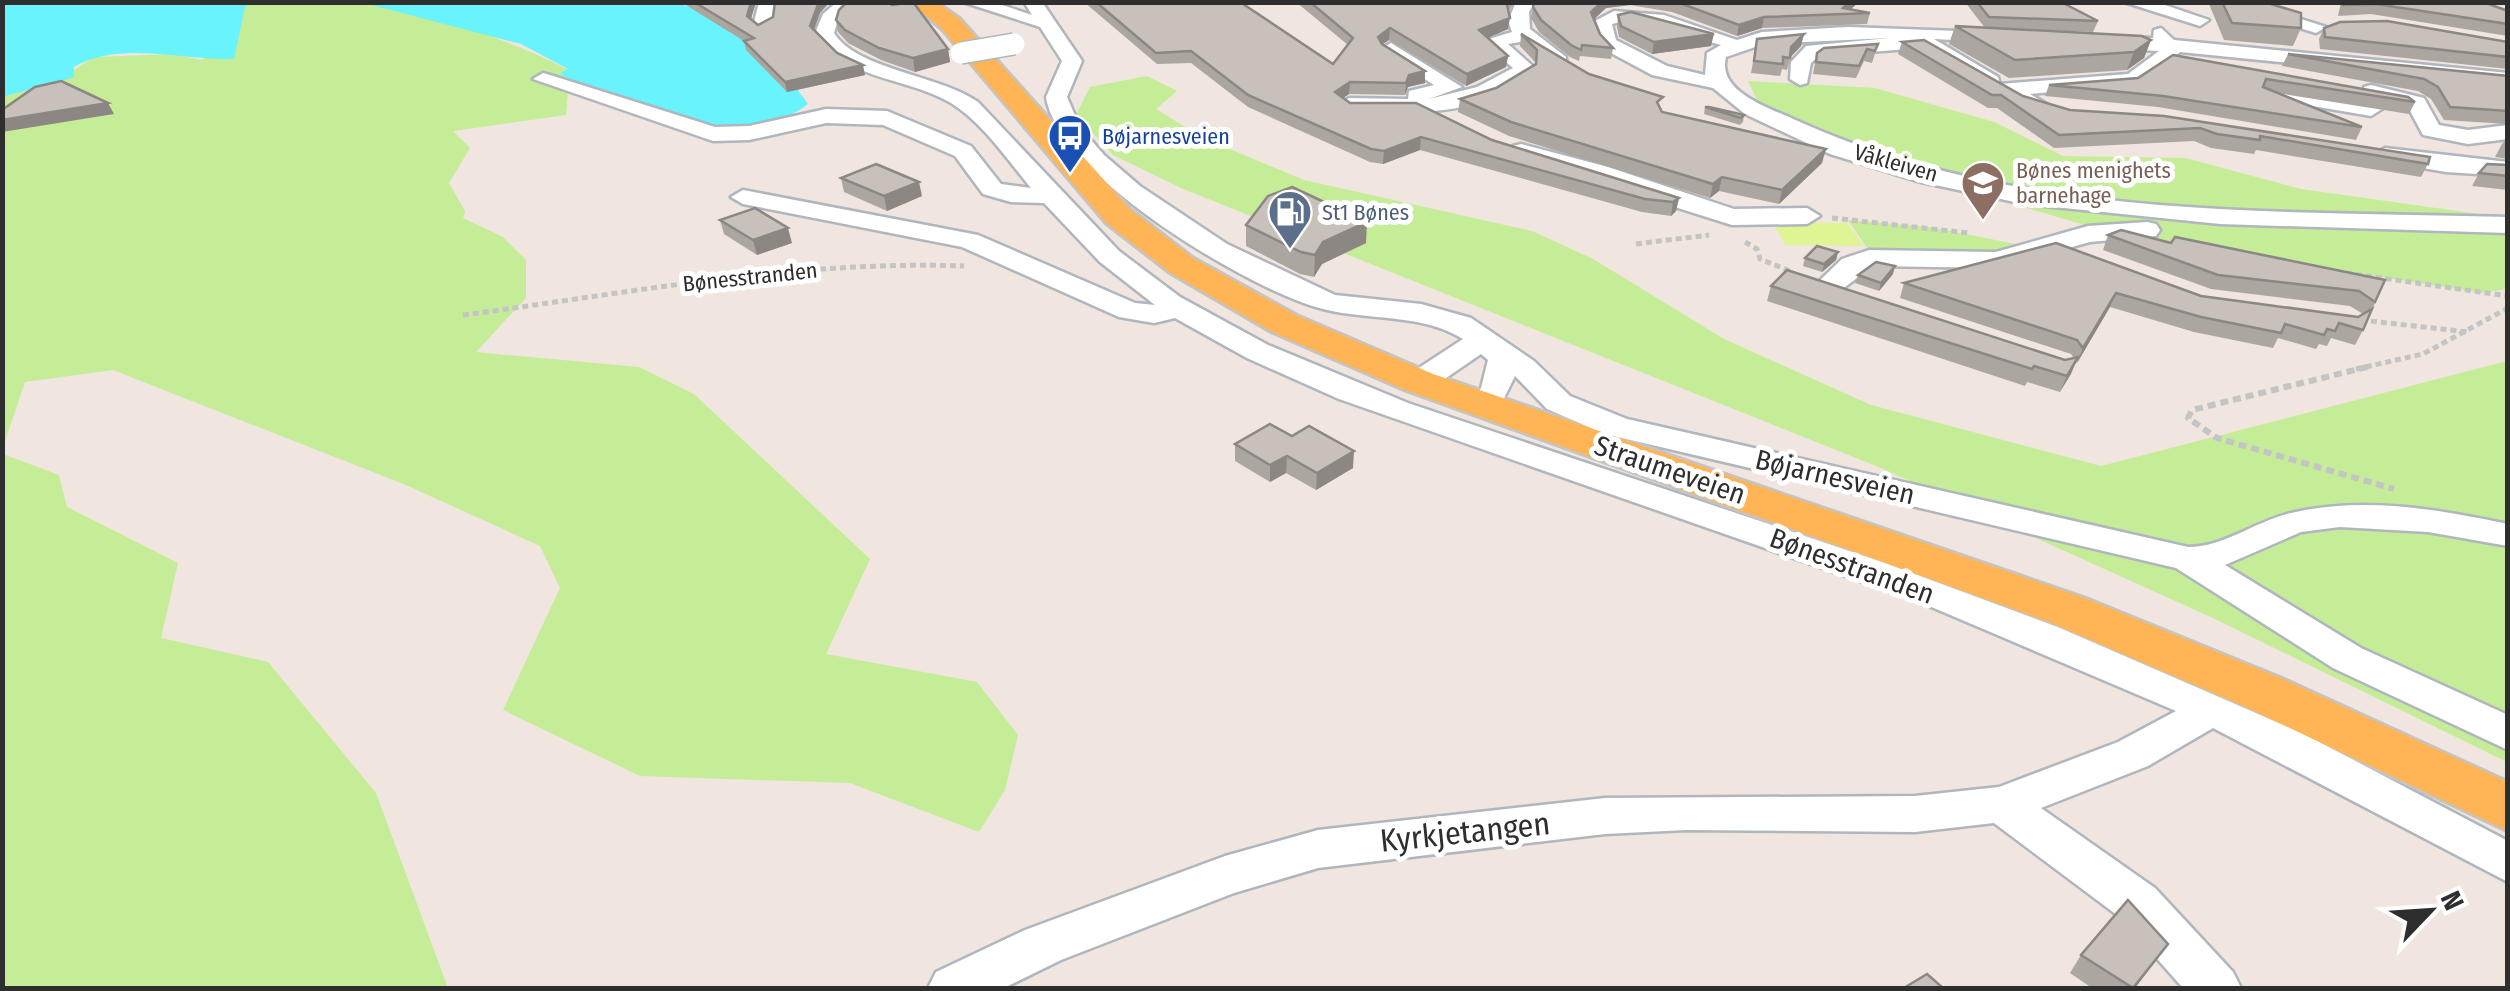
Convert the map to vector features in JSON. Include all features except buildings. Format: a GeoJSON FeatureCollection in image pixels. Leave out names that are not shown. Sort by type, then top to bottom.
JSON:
{"type":"FeatureCollection","features":[{"type":"Feature","properties":{"kind":"main road","name":"Straumeveien"},"geometry":{"type":"LineString","coordinates":[[920,2],[950,23],[1095,193],[1142,236],[1217,288],[1285,324],[1419,382],[2067,610],[2262,692],[2508,808]]}},
{"type":"Feature","properties":{"kind":"street"},"geometry":{"type":"LineString","coordinates":[[762,26],[768,2]]}},
{"type":"Feature","properties":{"kind":"street","name":"Bønesstranden"},"geometry":{"type":"LineString","coordinates":[[848,2],[826,24],[836,49],[847,58],[957,97],[991,127],[1084,237],[1180,308],[1281,361],[1384,404],[1994,617],[2137,675],[2381,792],[2508,862]]}},
{"type":"Feature","properties":{"kind":"street"},"geometry":{"type":"LineString","coordinates":[[961,53],[1030,39],[1039,15],[972,2]]}},
{"type":"Feature","properties":{"kind":"street"},"geometry":{"type":"LineString","coordinates":[[1526,2],[1518,20],[1524,36],[1572,68]]}},
{"type":"Feature","properties":{"kind":"street"},"geometry":{"type":"LineString","coordinates":[[2134,2],[2234,29]]}},
{"type":"Feature","properties":{"kind":"street"},"geometry":{"type":"LineString","coordinates":[[2225,2],[2316,34],[2508,80]]}},
{"type":"Feature","properties":{"kind":"street"},"geometry":{"type":"LineString","coordinates":[[1728,41],[1699,26],[1634,11],[1608,15],[1600,30],[1616,50],[1658,70],[1719,82],[1713,62],[1728,41],[1780,22],[1836,14],[1922,15],[2171,36],[2316,34]]}},
{"type":"Feature","properties":{"kind":"street","name":"Bøjarnesveien"},"geometry":{"type":"LineString","coordinates":[[1039,15],[1072,61],[1057,92],[1060,112],[1096,157],[1156,208],[1232,259],[1289,289],[1331,303],[1448,318],[1528,368],[1539,386],[1560,404],[1617,427],[2210,574],[2347,658],[2508,734]]}},
{"type":"Feature","properties":{"kind":"street"},"geometry":{"type":"LineString","coordinates":[[1699,26],[1723,15]]}},
{"type":"Feature","properties":{"kind":"street"},"geometry":{"type":"LineString","coordinates":[[2171,36],[2234,29],[2316,34]]}},
{"type":"Feature","properties":{"kind":"street"},"geometry":{"type":"LineString","coordinates":[[1350,105],[1414,106],[1477,95],[1523,72],[1523,63],[1491,43],[1524,36]]}},
{"type":"Feature","properties":{"kind":"street"},"geometry":{"type":"LineString","coordinates":[[2004,89],[2116,83],[2156,74],[2171,36]]}},
{"type":"Feature","properties":{"kind":"street"},"geometry":{"type":"LineString","coordinates":[[2171,36],[2216,66],[2396,96],[2420,106],[2508,120]]}},
{"type":"Feature","properties":{"kind":"street"},"geometry":{"type":"LineString","coordinates":[[1800,79],[1801,62],[1813,50],[1922,42],[1935,45],[2004,89],[2067,116]]}},
{"type":"Feature","properties":{"kind":"street"},"geometry":{"type":"LineString","coordinates":[[1391,50],[1451,87],[1410,98],[1414,106],[1454,125]]}},
{"type":"Feature","properties":{"kind":"street"},"geometry":{"type":"LineString","coordinates":[[543,79],[713,134],[748,132],[826,116],[887,118],[963,150],[992,188],[1012,195],[1048,196]]}},
{"type":"Feature","properties":{"kind":"street","name":"Våkleiven"},"geometry":{"type":"LineString","coordinates":[[1719,82],[1742,103],[1834,144],[1957,181],[2108,207],[2267,219],[2508,225]]}},
{"type":"Feature","properties":{"kind":"street"},"geometry":{"type":"LineString","coordinates":[[2222,85],[2372,109]]}},
{"type":"Feature","properties":{"kind":"street"},"geometry":{"type":"LineString","coordinates":[[1705,103],[1742,103]]}},
{"type":"Feature","properties":{"kind":"street"},"geometry":{"type":"LineString","coordinates":[[2420,106],[2431,130],[2468,137],[2508,132]]}},
{"type":"Feature","properties":{"kind":"street"},"geometry":{"type":"LineString","coordinates":[[1500,144],[1612,175],[1729,225],[1808,216]]}},
{"type":"Feature","properties":{"kind":"street"},"geometry":{"type":"LineString","coordinates":[[2363,151],[2446,165],[2508,169]]}},
{"type":"Feature","properties":{"kind":"street"},"geometry":{"type":"LineString","coordinates":[[744,197],[969,241],[1129,311],[1154,314],[1180,308]]}},
{"type":"Feature","properties":{"kind":"street"},"geometry":{"type":"LineString","coordinates":[[1828,287],[1852,265],[1869,258],[1976,262],[2054,245],[2072,237],[2120,230],[2260,239],[2271,230],[2267,219]]}},
{"type":"Feature","properties":{"kind":"street"},"geometry":{"type":"LineString","coordinates":[[2054,245],[2104,262]]}},
{"type":"Feature","properties":{"kind":"street"},"geometry":{"type":"LineString","coordinates":[[1788,274],[1863,299]]}},
{"type":"Feature","properties":{"kind":"street"},"geometry":{"type":"LineString","coordinates":[[1419,382],[1494,348],[1497,388],[1486,405]]}},
{"type":"Feature","properties":{"kind":"street","name":"Bøjarnesveien"},"geometry":{"type":"LineString","coordinates":[[2210,574],[2216,557],[2292,523],[2319,518],[2455,524],[2508,535]]}},
{"type":"Feature","properties":{"kind":"street","name":"Kyrkjetangen"},"geometry":{"type":"LineString","coordinates":[[954,988],[1043,945],[1226,876],[1318,849],[1605,816],[1686,812],[1915,814],[2002,804],[2133,754],[2208,712]]}},
{"type":"Feature","properties":{"kind":"street"},"geometry":{"type":"LineString","coordinates":[[2002,804],[2138,904],[2215,988]]}},
{"type":"Feature","properties":{"kind":"path","name":"Våkleiven"},"geometry":{"type":"LineString","coordinates":[[1808,216],[1904,222],[1980,235]]}},
{"type":"Feature","properties":{"kind":"path"},"geometry":{"type":"LineString","coordinates":[[1636,244],[1729,225],[1758,249],[1760,259],[1789,270],[1788,274]]}},
{"type":"Feature","properties":{"kind":"path","name":"Bønesstranden"},"geometry":{"type":"LineString","coordinates":[[463,315],[768,274],[906,264],[973,268]]}},
{"type":"Feature","properties":{"kind":"path"},"geometry":{"type":"LineString","coordinates":[[2329,271],[2508,296]]}},
{"type":"Feature","properties":{"kind":"path"},"geometry":{"type":"LineString","coordinates":[[2455,524],[2406,492],[2216,438],[2188,418],[2192,410],[2217,400],[2423,354],[2508,308]]}},
{"type":"Feature","properties":{"kind":"path"},"geometry":{"type":"LineString","coordinates":[[2350,319],[2469,332]]}},
{"type":"Feature","properties":{"kind":"green space"},"geometry":{"type":"Polygon","coordinates":[[[253,3],[386,6],[469,28],[569,70],[560,73],[569,79],[566,115],[453,131],[470,148],[449,183],[465,211],[463,218],[503,237],[526,260],[526,298],[476,352],[639,367],[694,394],[870,559],[826,654],[977,682],[1018,735],[1005,790],[979,832],[850,783],[640,776],[503,710],[560,588],[540,546],[406,485],[113,370],[25,382],[3,447],[3,97],[54,83],[94,57],[175,54],[201,60],[235,42],[245,7],[253,3]]]}},
{"type":"Feature","properties":{"kind":"green space"},"geometry":{"type":"Polygon","coordinates":[[[1147,76],[1177,91],[1156,109],[1203,138],[1304,180],[1532,231],[1593,259],[1724,339],[1871,405],[2101,466],[2507,361],[2507,762],[2213,618],[1881,468],[1181,188],[1113,155],[1076,115],[1090,87],[1147,76]]]}},
{"type":"Feature","properties":{"kind":"green space"},"geometry":{"type":"Polygon","coordinates":[[[1748,81],[1875,88],[1994,122],[2063,156],[2185,158],[2301,189],[2507,218],[2507,289],[2481,293],[2119,235],[2017,205],[1786,119],[1757,100],[1748,81]]]}},
{"type":"Feature","properties":{"kind":"green space"},"geometry":{"type":"Polygon","coordinates":[[[1848,220],[1929,227],[2021,245],[1966,258],[1870,252],[1848,220]]]}},
{"type":"Feature","properties":{"kind":"green space"},"geometry":{"type":"Polygon","coordinates":[[[1772,222],[1847,223],[1864,246],[1786,245],[1772,222]]]}},
{"type":"Feature","properties":{"kind":"green space"},"geometry":{"type":"Polygon","coordinates":[[[3,454],[59,475],[67,507],[178,563],[161,638],[268,662],[376,793],[448,988],[3,988],[3,454]]]}},
{"type":"Feature","properties":{"kind":"water"},"geometry":{"type":"Polygon","coordinates":[[[3,3],[253,3],[245,7],[234,59],[111,55],[74,67],[74,77],[3,97],[3,3]]]}},
{"type":"Feature","properties":{"kind":"water"},"geometry":{"type":"Polygon","coordinates":[[[364,3],[677,3],[740,23],[729,27],[729,32],[771,53],[808,104],[781,119],[752,127],[690,122],[571,81],[560,73],[568,69],[521,44],[364,3]]]}},
{"type":"Feature","properties":{"kind":"place","name":"Bøjarnesveien"},"geometry":{"type":"Point","coordinates":[1070,174]}},
{"type":"Feature","properties":{"kind":"place","name":"Bønes menighets barnehage"},"geometry":{"type":"Point","coordinates":[1983,221]}},
{"type":"Feature","properties":{"kind":"place","name":"St1 Bønes"},"geometry":{"type":"Point","coordinates":[1290,250]}}]}
